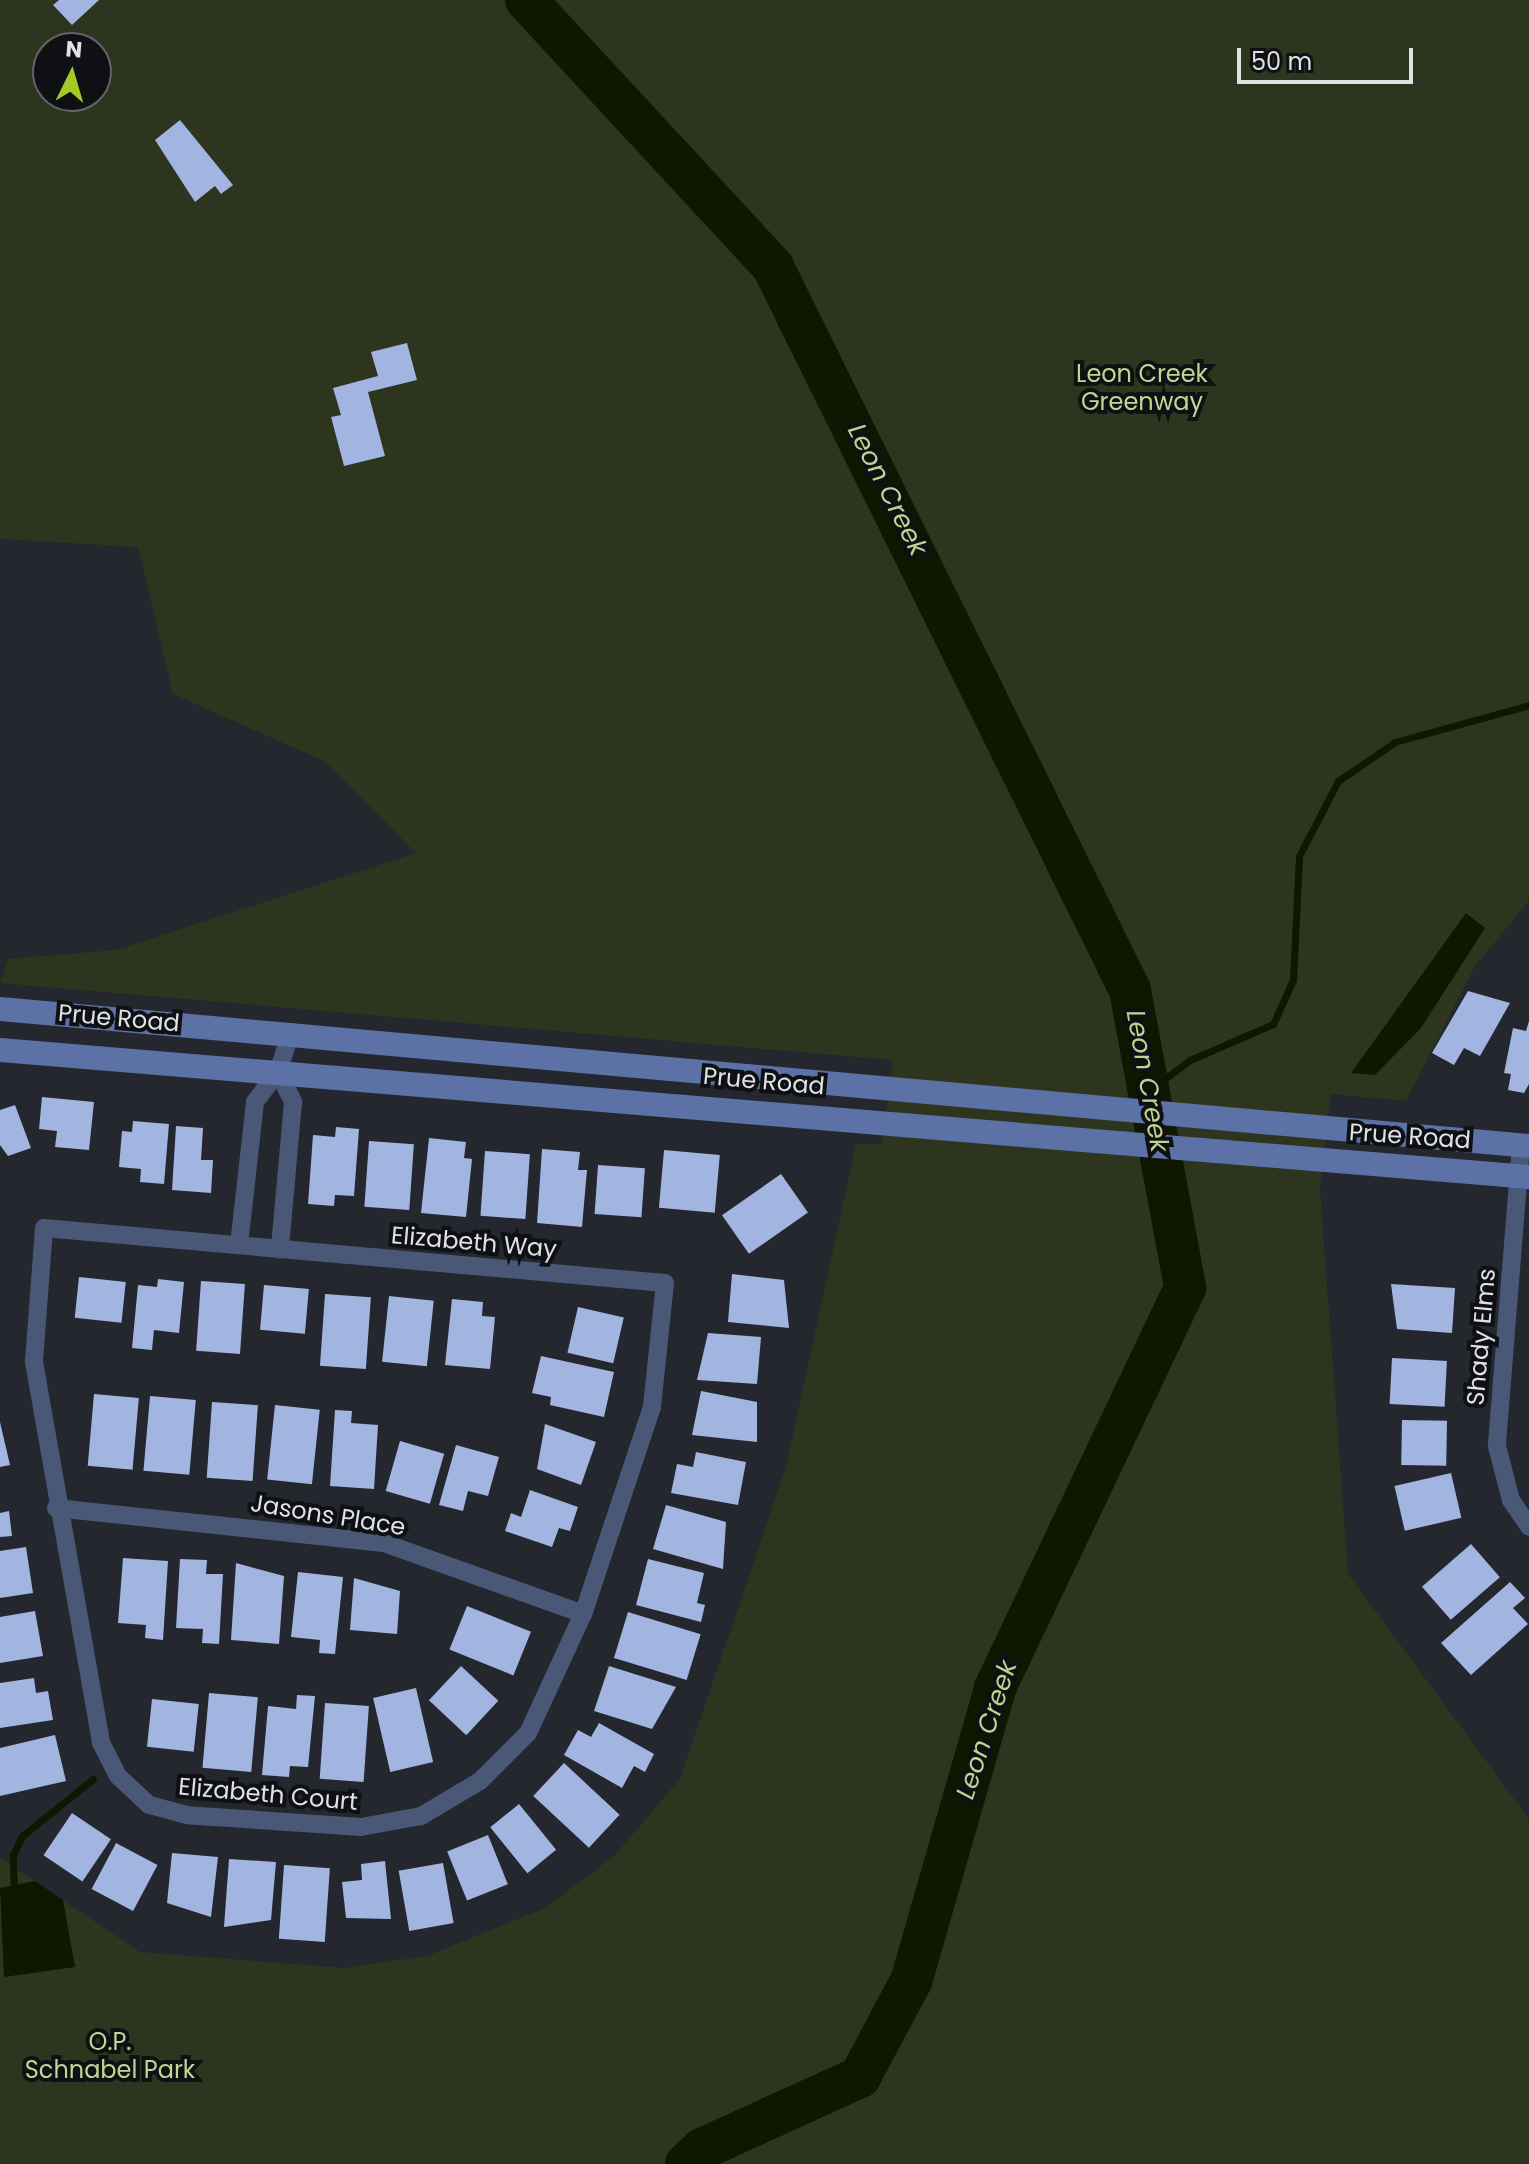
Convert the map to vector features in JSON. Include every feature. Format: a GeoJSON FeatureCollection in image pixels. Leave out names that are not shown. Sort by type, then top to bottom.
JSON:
{"type":"FeatureCollection","features":[{"type":"Feature","properties":{"kind":"main road","name":"Prue Road"},"geometry":{"type":"LineString","coordinates":[[0,1009],[291,1032],[870,1090],[1525,1145]]}},
{"type":"Feature","properties":{"kind":"main road","name":"Prue Road"},"geometry":{"type":"LineString","coordinates":[[0,1050],[1524,1177]]}},
{"type":"Feature","properties":{"kind":"street"},"geometry":{"type":"LineString","coordinates":[[239,1245],[255,1102],[278,1072],[291,1032]]}},
{"type":"Feature","properties":{"kind":"street"},"geometry":{"type":"LineString","coordinates":[[278,1072],[293,1102],[280,1249]]}},
{"type":"Feature","properties":{"kind":"street","name":"Shady Elms"},"geometry":{"type":"LineString","coordinates":[[1525,1145],[1497,1446],[1511,1500],[1529,1527]]}},
{"type":"Feature","properties":{"kind":"street","name":"Elizabeth Way"},"geometry":{"type":"LineString","coordinates":[[44,1228],[665,1283]]}},
{"type":"Feature","properties":{"kind":"street","name":"Elizabeth Court"},"geometry":{"type":"LineString","coordinates":[[44,1228],[34,1361],[56,1508],[101,1742],[118,1776],[149,1805],[187,1815],[361,1827],[421,1816],[480,1781],[528,1733],[583,1614],[652,1407],[665,1283]]}},
{"type":"Feature","properties":{"kind":"street","name":"Jasons Place"},"geometry":{"type":"LineString","coordinates":[[56,1508],[384,1543],[583,1614]]}},
{"type":"Feature","properties":{"kind":"green space","name":"Leon Creek Greenway"},"geometry":{"type":"Polygon","coordinates":[[[0,0],[59,0],[53,6],[72,25],[97,0],[1529,0],[1529,901],[1475,966],[1406,1101],[1331,1094],[1320,1189],[1348,1574],[1529,1819],[1529,2164],[0,2164],[0,1858],[140,1952],[344,1968],[427,1956],[545,1908],[614,1856],[680,1779],[786,1467],[856,1144],[882,1144],[893,1060],[0,983],[8,959],[116,950],[416,853],[326,762],[173,694],[138,547],[0,539],[0,0]],[[180,120],[156,140],[195,202],[215,186],[221,194],[232,185],[180,120]],[[371,352],[378,376],[334,388],[341,415],[331,418],[344,466],[384,456],[368,392],[417,380],[371,352]]]}},
{"type":"Feature","properties":{"kind":"shaded area"},"geometry":{"type":"Polygon","coordinates":[[[1466,913],[1485,928],[1421,1028],[1375,1075],[1351,1073],[1466,913]]]}},
{"type":"Feature","properties":{"kind":"shaded area"},"geometry":{"type":"Polygon","coordinates":[[[35,1881],[63,1900],[75,1967],[4,1977],[0,1888],[35,1881]]]}},
{"type":"Feature","properties":{"kind":"building"},"geometry":{"type":"Polygon","coordinates":[[[59,0],[99,0],[72,25],[53,5],[59,0]]]}},
{"type":"Feature","properties":{"kind":"building"},"geometry":{"type":"Polygon","coordinates":[[[180,120],[233,185],[221,194],[215,186],[195,202],[155,140],[180,120]]]}},
{"type":"Feature","properties":{"kind":"building"},"geometry":{"type":"Polygon","coordinates":[[[407,343],[417,380],[368,392],[385,456],[344,466],[331,417],[341,415],[333,388],[378,376],[371,352],[407,343]]]}},
{"type":"Feature","properties":{"kind":"building"},"geometry":{"type":"Polygon","coordinates":[[[1468,991],[1510,1003],[1480,1056],[1464,1048],[1454,1065],[1432,1053],[1468,991]]]}},
{"type":"Feature","properties":{"kind":"building"},"geometry":{"type":"Polygon","coordinates":[[[1529,1021],[1529,1084],[1524,1093],[1508,1090],[1511,1074],[1504,1073],[1513,1028],[1526,1031],[1529,1021]]]}},
{"type":"Feature","properties":{"kind":"building"},"geometry":{"type":"Polygon","coordinates":[[[42,1097],[94,1102],[89,1150],[55,1147],[57,1131],[39,1129],[42,1097]]]}},
{"type":"Feature","properties":{"kind":"building"},"geometry":{"type":"Polygon","coordinates":[[[15,1105],[31,1148],[8,1156],[0,1145],[0,1110],[15,1105]]]}},
{"type":"Feature","properties":{"kind":"building"},"geometry":{"type":"Polygon","coordinates":[[[133,1121],[169,1124],[164,1184],[140,1182],[141,1169],[119,1167],[122,1131],[132,1132],[133,1121]]]}},
{"type":"Feature","properties":{"kind":"building"},"geometry":{"type":"Polygon","coordinates":[[[176,1126],[203,1128],[201,1160],[213,1160],[211,1193],[172,1190],[176,1126]]]}},
{"type":"Feature","properties":{"kind":"building"},"geometry":{"type":"Polygon","coordinates":[[[336,1127],[359,1129],[354,1196],[335,1195],[334,1206],[308,1204],[313,1135],[335,1137],[336,1127]]]}},
{"type":"Feature","properties":{"kind":"building"},"geometry":{"type":"Polygon","coordinates":[[[429,1138],[466,1142],[464,1158],[472,1159],[466,1217],[421,1213],[429,1138]]]}},
{"type":"Feature","properties":{"kind":"building"},"geometry":{"type":"Polygon","coordinates":[[[369,1141],[414,1144],[409,1210],[364,1207],[369,1141]]]}},
{"type":"Feature","properties":{"kind":"building"},"geometry":{"type":"Polygon","coordinates":[[[542,1149],[580,1152],[578,1170],[587,1170],[582,1227],[537,1223],[542,1149]]]}},
{"type":"Feature","properties":{"kind":"building"},"geometry":{"type":"Polygon","coordinates":[[[664,1150],[720,1155],[715,1213],[659,1208],[664,1150]]]}},
{"type":"Feature","properties":{"kind":"building"},"geometry":{"type":"Polygon","coordinates":[[[485,1151],[530,1154],[525,1219],[480,1216],[485,1151]]]}},
{"type":"Feature","properties":{"kind":"building"},"geometry":{"type":"Polygon","coordinates":[[[598,1165],[645,1168],[641,1217],[595,1214],[598,1165]]]}},
{"type":"Feature","properties":{"kind":"building"},"geometry":{"type":"Polygon","coordinates":[[[781,1174],[808,1213],[749,1254],[722,1215],[781,1174]]]}},
{"type":"Feature","properties":{"kind":"building"},"geometry":{"type":"Polygon","coordinates":[[[732,1274],[784,1280],[789,1328],[728,1322],[732,1274]]]}},
{"type":"Feature","properties":{"kind":"building"},"geometry":{"type":"Polygon","coordinates":[[[79,1277],[126,1282],[121,1323],[75,1318],[79,1277]]]}},
{"type":"Feature","properties":{"kind":"building"},"geometry":{"type":"Polygon","coordinates":[[[158,1279],[184,1282],[179,1333],[154,1330],[152,1350],[132,1348],[138,1285],[157,1287],[158,1279]]]}},
{"type":"Feature","properties":{"kind":"building"},"geometry":{"type":"Polygon","coordinates":[[[201,1281],[245,1284],[240,1354],[196,1351],[201,1281]]]}},
{"type":"Feature","properties":{"kind":"building"},"geometry":{"type":"Polygon","coordinates":[[[1391,1284],[1455,1288],[1452,1333],[1397,1329],[1391,1284]]]}},
{"type":"Feature","properties":{"kind":"building"},"geometry":{"type":"Polygon","coordinates":[[[264,1285],[309,1289],[305,1334],[260,1330],[264,1285]]]}},
{"type":"Feature","properties":{"kind":"building"},"geometry":{"type":"Polygon","coordinates":[[[325,1294],[371,1297],[366,1369],[320,1366],[325,1294]]]}},
{"type":"Feature","properties":{"kind":"building"},"geometry":{"type":"Polygon","coordinates":[[[389,1296],[434,1301],[427,1366],[382,1362],[389,1296]]]}},
{"type":"Feature","properties":{"kind":"building"},"geometry":{"type":"Polygon","coordinates":[[[452,1299],[483,1302],[482,1316],[495,1317],[490,1369],[445,1365],[452,1299]]]}},
{"type":"Feature","properties":{"kind":"building"},"geometry":{"type":"Polygon","coordinates":[[[578,1307],[624,1318],[613,1363],[567,1353],[578,1307]]]}},
{"type":"Feature","properties":{"kind":"building"},"geometry":{"type":"Polygon","coordinates":[[[708,1333],[761,1337],[757,1384],[697,1380],[708,1333]]]}},
{"type":"Feature","properties":{"kind":"building"},"geometry":{"type":"Polygon","coordinates":[[[541,1356],[614,1372],[604,1417],[550,1405],[551,1397],[532,1393],[541,1356]]]}},
{"type":"Feature","properties":{"kind":"building"},"geometry":{"type":"Polygon","coordinates":[[[1392,1358],[1447,1361],[1445,1407],[1390,1404],[1392,1358]]]}},
{"type":"Feature","properties":{"kind":"building"},"geometry":{"type":"Polygon","coordinates":[[[701,1391],[757,1402],[757,1442],[692,1435],[701,1391]]]}},
{"type":"Feature","properties":{"kind":"building"},"geometry":{"type":"Polygon","coordinates":[[[94,1394],[139,1398],[133,1470],[88,1466],[94,1394]]]}},
{"type":"Feature","properties":{"kind":"building"},"geometry":{"type":"Polygon","coordinates":[[[150,1396],[196,1400],[189,1475],[143,1471],[150,1396]]]}},
{"type":"Feature","properties":{"kind":"building"},"geometry":{"type":"Polygon","coordinates":[[[212,1402],[258,1405],[253,1481],[207,1478],[212,1402]]]}},
{"type":"Feature","properties":{"kind":"building"},"geometry":{"type":"Polygon","coordinates":[[[275,1405],[320,1410],[312,1484],[267,1480],[275,1405]]]}},
{"type":"Feature","properties":{"kind":"building"},"geometry":{"type":"Polygon","coordinates":[[[335,1410],[352,1411],[351,1423],[378,1425],[374,1489],[330,1486],[335,1410]]]}},
{"type":"Feature","properties":{"kind":"building"},"geometry":{"type":"Polygon","coordinates":[[[1402,1420],[1447,1421],[1446,1466],[1401,1465],[1402,1420]]]}},
{"type":"Feature","properties":{"kind":"building"},"geometry":{"type":"Polygon","coordinates":[[[0,1422],[10,1465],[0,1467],[0,1422]]]}},
{"type":"Feature","properties":{"kind":"building"},"geometry":{"type":"Polygon","coordinates":[[[545,1424],[596,1442],[581,1485],[537,1469],[545,1424]]]}},
{"type":"Feature","properties":{"kind":"building"},"geometry":{"type":"Polygon","coordinates":[[[400,1441],[444,1454],[430,1504],[386,1491],[400,1441]]]}},
{"type":"Feature","properties":{"kind":"building"},"geometry":{"type":"Polygon","coordinates":[[[456,1445],[499,1457],[488,1496],[468,1491],[463,1511],[439,1505],[456,1445]]]}},
{"type":"Feature","properties":{"kind":"building"},"geometry":{"type":"Polygon","coordinates":[[[696,1452],[746,1462],[738,1505],[671,1493],[677,1464],[693,1467],[696,1452]]]}},
{"type":"Feature","properties":{"kind":"building"},"geometry":{"type":"Polygon","coordinates":[[[1451,1473],[1461,1518],[1405,1531],[1394,1486],[1451,1473]]]}},
{"type":"Feature","properties":{"kind":"building"},"geometry":{"type":"Polygon","coordinates":[[[530,1490],[578,1507],[570,1531],[559,1528],[552,1547],[505,1531],[511,1513],[521,1517],[530,1490]]]}},
{"type":"Feature","properties":{"kind":"building"},"geometry":{"type":"Polygon","coordinates":[[[666,1505],[726,1522],[723,1569],[653,1549],[666,1505]]]}},
{"type":"Feature","properties":{"kind":"building"},"geometry":{"type":"Polygon","coordinates":[[[9,1511],[12,1536],[0,1537],[0,1513],[9,1511]]]}},
{"type":"Feature","properties":{"kind":"building"},"geometry":{"type":"Polygon","coordinates":[[[1471,1544],[1500,1577],[1451,1620],[1422,1587],[1471,1544]]]}},
{"type":"Feature","properties":{"kind":"building"},"geometry":{"type":"Polygon","coordinates":[[[26,1547],[33,1593],[0,1598],[0,1551],[26,1547]]]}},
{"type":"Feature","properties":{"kind":"building"},"geometry":{"type":"Polygon","coordinates":[[[123,1558],[168,1561],[163,1640],[145,1638],[146,1625],[118,1623],[123,1558]]]}},
{"type":"Feature","properties":{"kind":"building"},"geometry":{"type":"Polygon","coordinates":[[[180,1559],[207,1560],[206,1574],[223,1574],[219,1644],[202,1643],[203,1629],[176,1628],[180,1559]]]}},
{"type":"Feature","properties":{"kind":"building"},"geometry":{"type":"Polygon","coordinates":[[[648,1559],[704,1573],[697,1603],[705,1605],[701,1622],[636,1605],[648,1559]]]}},
{"type":"Feature","properties":{"kind":"building"},"geometry":{"type":"Polygon","coordinates":[[[236,1563],[284,1576],[279,1644],[231,1640],[236,1563]]]}},
{"type":"Feature","properties":{"kind":"building"},"geometry":{"type":"Polygon","coordinates":[[[298,1572],[343,1577],[335,1654],[319,1653],[320,1640],[291,1637],[298,1572]]]}},
{"type":"Feature","properties":{"kind":"building"},"geometry":{"type":"Polygon","coordinates":[[[354,1578],[400,1591],[397,1634],[350,1630],[354,1578]]]}},
{"type":"Feature","properties":{"kind":"building"},"geometry":{"type":"Polygon","coordinates":[[[1510,1582],[1525,1598],[1513,1608],[1528,1624],[1471,1675],[1441,1643],[1510,1582]]]}},
{"type":"Feature","properties":{"kind":"building"},"geometry":{"type":"Polygon","coordinates":[[[467,1606],[531,1632],[513,1675],[449,1650],[467,1606]]]}},
{"type":"Feature","properties":{"kind":"building"},"geometry":{"type":"Polygon","coordinates":[[[35,1611],[43,1656],[0,1663],[0,1617],[35,1611]]]}},
{"type":"Feature","properties":{"kind":"building"},"geometry":{"type":"Polygon","coordinates":[[[628,1612],[701,1634],[687,1680],[614,1658],[628,1612]]]}},
{"type":"Feature","properties":{"kind":"building"},"geometry":{"type":"Polygon","coordinates":[[[461,1666],[498,1701],[466,1735],[429,1700],[461,1666]]]}},
{"type":"Feature","properties":{"kind":"building"},"geometry":{"type":"Polygon","coordinates":[[[609,1666],[676,1687],[652,1729],[594,1711],[609,1666]]]}},
{"type":"Feature","properties":{"kind":"building"},"geometry":{"type":"Polygon","coordinates":[[[34,1678],[36,1693],[48,1691],[53,1720],[0,1728],[0,1683],[34,1678]]]}},
{"type":"Feature","properties":{"kind":"building"},"geometry":{"type":"Polygon","coordinates":[[[416,1688],[433,1762],[390,1772],[373,1698],[416,1688]]]}},
{"type":"Feature","properties":{"kind":"building"},"geometry":{"type":"Polygon","coordinates":[[[209,1693],[258,1697],[251,1772],[202,1768],[209,1693]]]}},
{"type":"Feature","properties":{"kind":"building"},"geometry":{"type":"Polygon","coordinates":[[[297,1695],[315,1696],[308,1767],[290,1766],[289,1777],[262,1775],[268,1706],[296,1709],[297,1695]]]}},
{"type":"Feature","properties":{"kind":"building"},"geometry":{"type":"Polygon","coordinates":[[[152,1699],[199,1704],[194,1752],[147,1747],[152,1699]]]}},
{"type":"Feature","properties":{"kind":"building"},"geometry":{"type":"Polygon","coordinates":[[[325,1703],[369,1706],[364,1782],[320,1779],[325,1703]]]}},
{"type":"Feature","properties":{"kind":"building"},"geometry":{"type":"Polygon","coordinates":[[[599,1723],[654,1754],[645,1772],[634,1766],[622,1788],[564,1755],[578,1730],[591,1737],[599,1723]]]}},
{"type":"Feature","properties":{"kind":"building"},"geometry":{"type":"Polygon","coordinates":[[[55,1735],[66,1781],[0,1796],[0,1748],[55,1735]]]}},
{"type":"Feature","properties":{"kind":"building"},"geometry":{"type":"Polygon","coordinates":[[[564,1763],[620,1815],[589,1848],[533,1796],[564,1763]]]}},
{"type":"Feature","properties":{"kind":"building"},"geometry":{"type":"Polygon","coordinates":[[[519,1804],[556,1850],[527,1873],[490,1827],[519,1804]]]}},
{"type":"Feature","properties":{"kind":"building"},"geometry":{"type":"Polygon","coordinates":[[[72,1813],[111,1839],[82,1882],[43,1855],[72,1813]]]}},
{"type":"Feature","properties":{"kind":"building"},"geometry":{"type":"Polygon","coordinates":[[[488,1835],[508,1884],[467,1901],[447,1851],[488,1835]]]}},
{"type":"Feature","properties":{"kind":"building"},"geometry":{"type":"Polygon","coordinates":[[[116,1843],[157,1865],[133,1911],[92,1889],[116,1843]]]}},
{"type":"Feature","properties":{"kind":"building"},"geometry":{"type":"Polygon","coordinates":[[[172,1853],[218,1857],[211,1917],[167,1903],[172,1853]]]}},
{"type":"Feature","properties":{"kind":"building"},"geometry":{"type":"Polygon","coordinates":[[[229,1859],[276,1862],[271,1920],[224,1927],[229,1859]]]}},
{"type":"Feature","properties":{"kind":"building"},"geometry":{"type":"Polygon","coordinates":[[[385,1861],[391,1919],[346,1918],[342,1882],[362,1880],[361,1864],[385,1861]]]}},
{"type":"Feature","properties":{"kind":"building"},"geometry":{"type":"Polygon","coordinates":[[[443,1863],[454,1923],[409,1931],[399,1871],[443,1863]]]}},
{"type":"Feature","properties":{"kind":"building"},"geometry":{"type":"Polygon","coordinates":[[[284,1865],[330,1868],[325,1942],[279,1939],[284,1865]]]}},
{"type":"Feature","properties":{"kind":"waterway","name":"Leon Creek"},"geometry":{"type":"LineString","coordinates":[[526,0],[773,267],[1130,990],[1185,1288],[995,1689],[911,1981],[860,2077],[702,2149],[686,2164]]}},
{"type":"Feature","properties":{"kind":"waterway"},"geometry":{"type":"LineString","coordinates":[[1148,1091],[1190,1060],[1273,1024],[1293,980],[1299,856],[1338,781],[1395,742],[1529,705]]}},
{"type":"Feature","properties":{"kind":"waterway"},"geometry":{"type":"LineString","coordinates":[[14,1892],[13,1855],[22,1836],[93,1779]]}},
{"type":"Feature","properties":{"kind":"park label","name":"O.P. Schnabel Park"},"geometry":{"type":"Point","coordinates":[110,2056]}}]}
